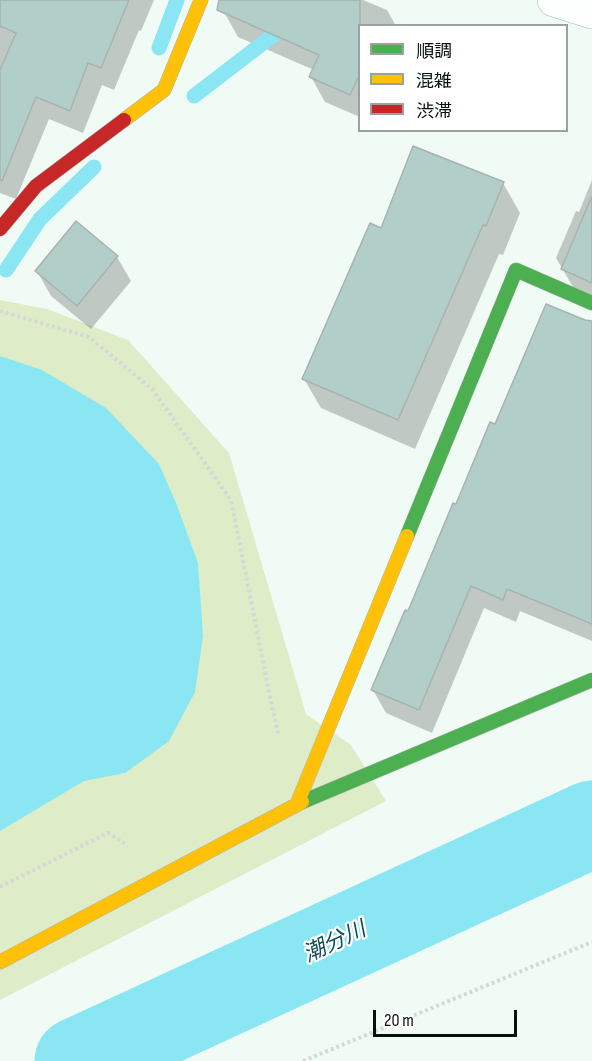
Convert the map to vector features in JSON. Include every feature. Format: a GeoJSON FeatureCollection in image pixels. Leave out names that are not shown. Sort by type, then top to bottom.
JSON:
{"type":"FeatureCollection","features":[{"type":"Feature","properties":{"kind":"street"},"geometry":{"type":"LineString","coordinates":[[0,229],[36,186],[164,90],[201,0]]}},
{"type":"Feature","properties":{"kind":"street"},"geometry":{"type":"LineString","coordinates":[[554,0],[592,12]]}},
{"type":"Feature","properties":{"kind":"street"},"geometry":{"type":"LineString","coordinates":[[297,804],[516,270],[592,303]]}},
{"type":"Feature","properties":{"kind":"street"},"geometry":{"type":"LineString","coordinates":[[0,962],[297,804],[592,680]]}},
{"type":"Feature","properties":{"kind":"path"},"geometry":{"type":"LineString","coordinates":[[0,311],[89,337],[153,389],[231,500],[280,739]]}},
{"type":"Feature","properties":{"kind":"path"},"geometry":{"type":"LineString","coordinates":[[0,887],[108,833],[169,872]]}},
{"type":"Feature","properties":{"kind":"path"},"geometry":{"type":"LineString","coordinates":[[303,1061],[592,942]]}},
{"type":"Feature","properties":{"kind":"green space"},"geometry":{"type":"Polygon","coordinates":[[[0,300],[47,309],[128,340],[229,453],[306,714],[351,745],[386,801],[0,1000],[0,300]]]}},
{"type":"Feature","properties":{"kind":"water"},"geometry":{"type":"Polygon","coordinates":[[[0,356],[42,370],[106,408],[159,464],[198,563],[203,636],[195,692],[169,741],[125,773],[84,781],[0,831],[0,356]]]}},
{"type":"Feature","properties":{"kind":"building"},"geometry":{"type":"Polygon","coordinates":[[[0,0],[129,0],[101,68],[88,63],[70,111],[36,97],[2,181],[0,180],[0,70],[16,33],[0,26],[0,0]]]}},
{"type":"Feature","properties":{"kind":"building"},"geometry":{"type":"Polygon","coordinates":[[[219,0],[360,0],[358,78],[350,95],[309,77],[319,55],[217,10],[219,0]]]}},
{"type":"Feature","properties":{"kind":"building"},"geometry":{"type":"Polygon","coordinates":[[[413,146],[504,182],[398,420],[302,379],[370,223],[381,228],[413,146]]]}},
{"type":"Feature","properties":{"kind":"building"},"geometry":{"type":"Polygon","coordinates":[[[592,196],[592,283],[561,269],[592,196]]]}},
{"type":"Feature","properties":{"kind":"building"},"geometry":{"type":"Polygon","coordinates":[[[76,221],[118,256],[77,306],[35,271],[76,221]]]}},
{"type":"Feature","properties":{"kind":"building"},"geometry":{"type":"Polygon","coordinates":[[[546,304],[592,321],[592,624],[507,589],[503,600],[471,586],[419,710],[371,690],[405,610],[408,611],[453,503],[456,504],[490,422],[495,424],[546,304]]]}},
{"type":"Feature","properties":{"kind":"waterway"},"geometry":{"type":"LineString","coordinates":[[159,48],[177,0]]}},
{"type":"Feature","properties":{"kind":"waterway"},"geometry":{"type":"LineString","coordinates":[[194,96],[319,0]]}},
{"type":"Feature","properties":{"kind":"waterway"},"geometry":{"type":"LineString","coordinates":[[6,270],[40,219],[94,167]]}},
{"type":"Feature","properties":{"kind":"waterway","name":"潮分川"},"geometry":{"type":"LineString","coordinates":[[78,1061],[592,824]]}},
{"type":"Feature","properties":{"kind":"traffic: fast"},"geometry":{"type":"LineString","coordinates":[[407,536],[516,270],[592,303]]}},
{"type":"Feature","properties":{"kind":"traffic: fast"},"geometry":{"type":"LineString","coordinates":[[302,802],[592,680]]}},
{"type":"Feature","properties":{"kind":"traffic: slow"},"geometry":{"type":"LineString","coordinates":[[124,120],[164,90],[201,0]]}},
{"type":"Feature","properties":{"kind":"traffic: slow"},"geometry":{"type":"LineString","coordinates":[[297,804],[407,536]]}},
{"type":"Feature","properties":{"kind":"traffic: slow"},"geometry":{"type":"LineString","coordinates":[[0,962],[302,802]]}},
{"type":"Feature","properties":{"kind":"traffic: jam"},"geometry":{"type":"LineString","coordinates":[[0,229],[36,186],[124,120]]}}]}
